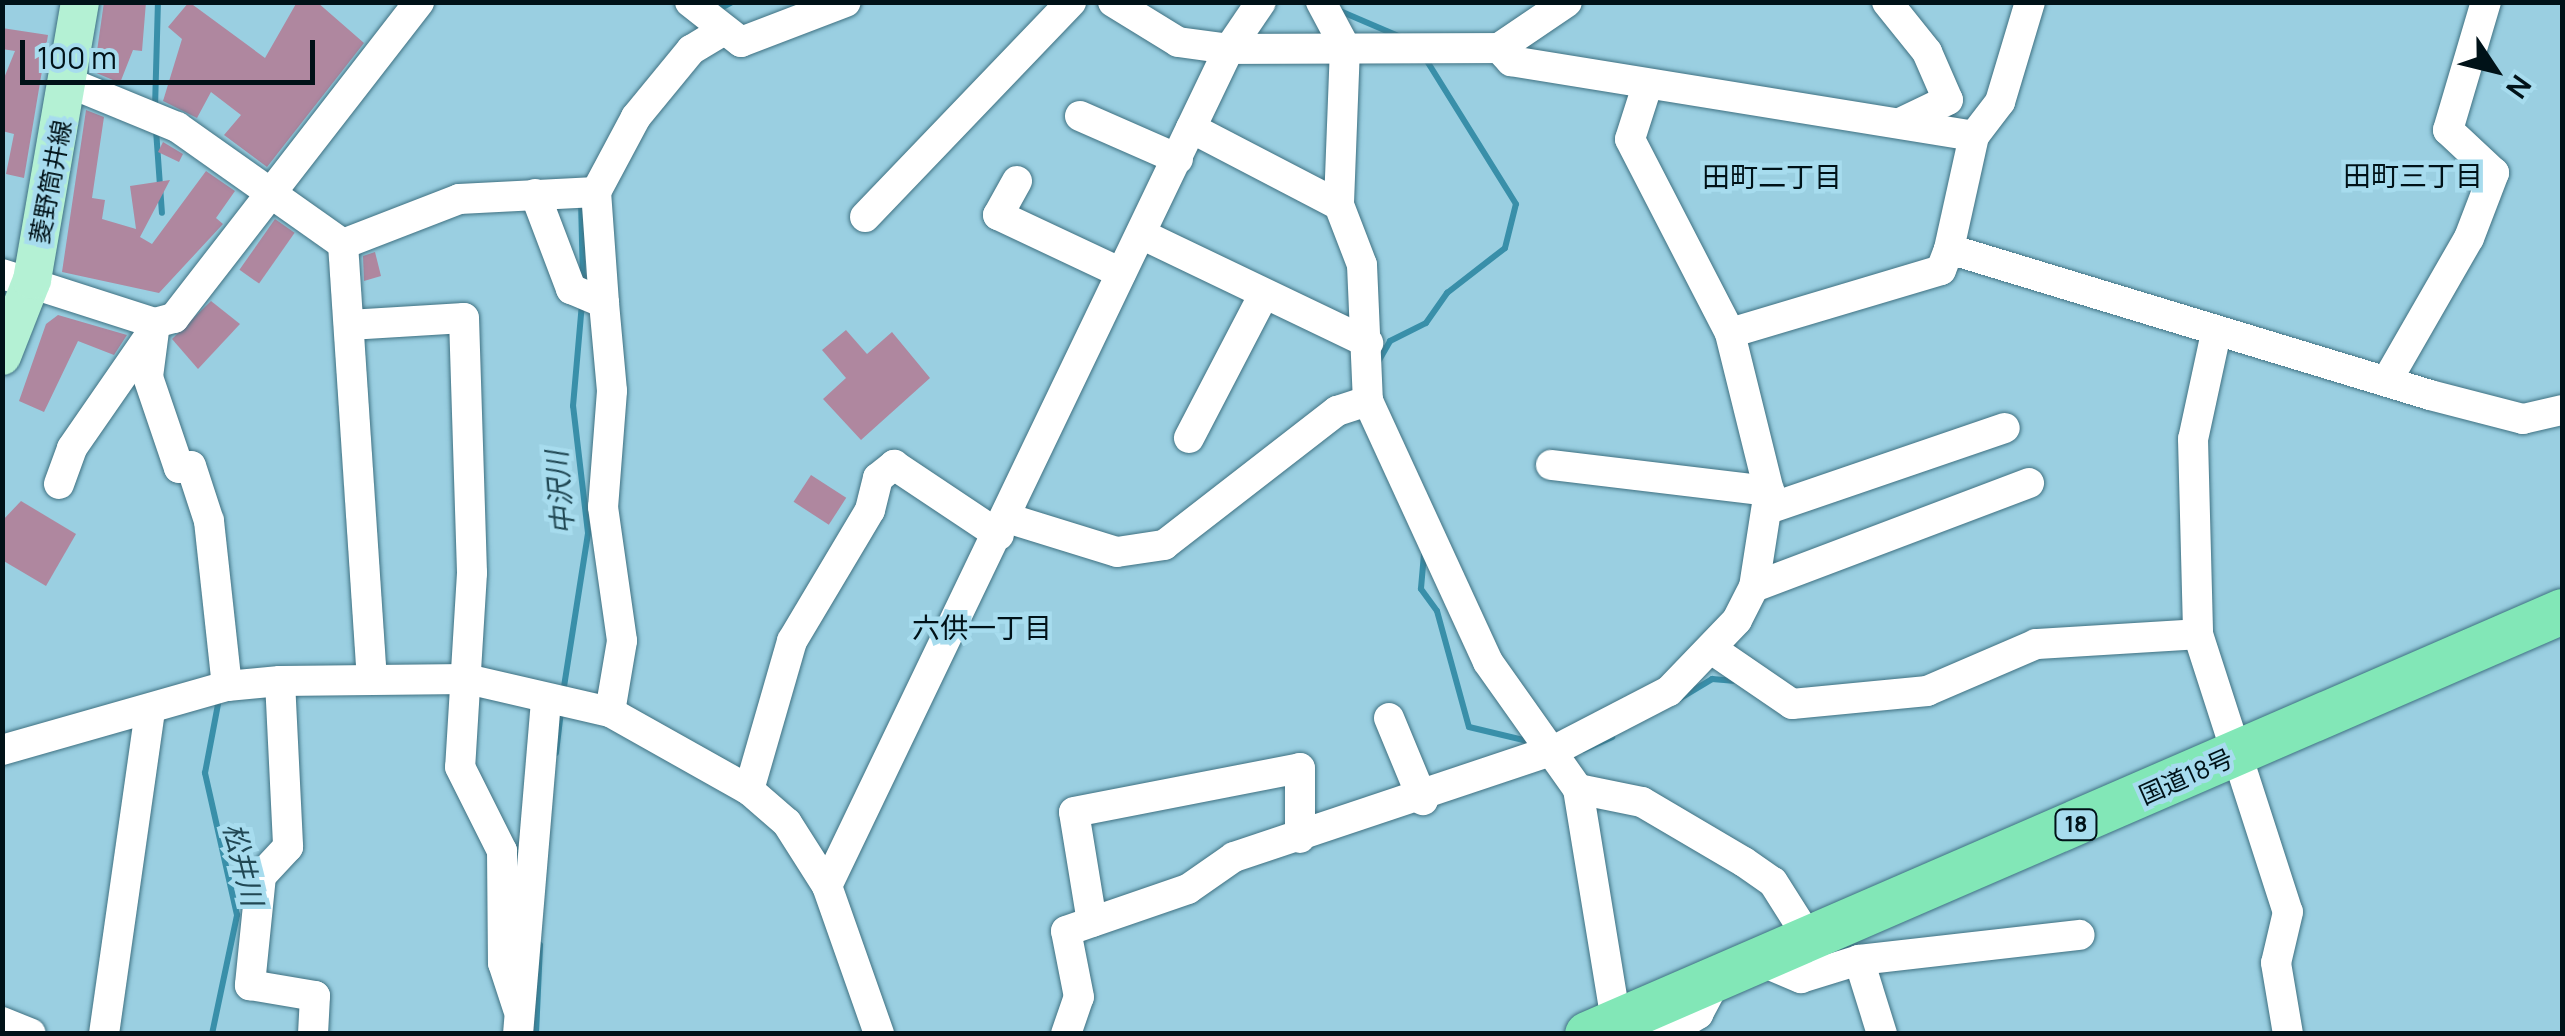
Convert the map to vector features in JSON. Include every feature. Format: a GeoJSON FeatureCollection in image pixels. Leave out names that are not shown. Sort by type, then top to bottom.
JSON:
{"type":"FeatureCollection","features":[{"type":"Feature","properties":{"kind":"highway","name":"国道18号"},"geometry":{"type":"LineString","coordinates":[[1601,1027],[1764,963],[2562,611]]}},
{"type":"Feature","properties":{"kind":"main road","name":"菱野筒井線"},"geometry":{"type":"LineString","coordinates":[[2,356],[17,277],[70,83],[80,2]]}},
{"type":"Feature","properties":{"kind":"street"},"geometry":{"type":"LineString","coordinates":[[59,484],[72,448],[151,332],[174,318],[418,2]]}},
{"type":"Feature","properties":{"kind":"street"},"geometry":{"type":"LineString","coordinates":[[610,712],[622,640],[603,507],[612,391],[590,297],[587,192],[636,117],[691,50],[704,15],[741,42],[806,10],[846,2]]}},
{"type":"Feature","properties":{"kind":"street"},"geometry":{"type":"LineString","coordinates":[[865,217],[1071,2]]}},
{"type":"Feature","properties":{"kind":"street"},"geometry":{"type":"LineString","coordinates":[[1113,2],[1178,42],[1229,48],[1500,48],[1567,2]]}},
{"type":"Feature","properties":{"kind":"street"},"geometry":{"type":"LineString","coordinates":[[827,886],[1229,48],[1261,2]]}},
{"type":"Feature","properties":{"kind":"street"},"geometry":{"type":"LineString","coordinates":[[1322,2],[1345,47],[1339,205],[1362,265],[1368,401],[1488,662],[1557,749],[1578,789],[1601,1027]]}},
{"type":"Feature","properties":{"kind":"street"},"geometry":{"type":"LineString","coordinates":[[1887,2],[1926,52],[1948,100],[1940,111],[1899,122]]}},
{"type":"Feature","properties":{"kind":"street"},"geometry":{"type":"LineString","coordinates":[[1730,333],[1941,270],[1950,250],[1974,136],[2000,102],[2030,2]]}},
{"type":"Feature","properties":{"kind":"street"},"geometry":{"type":"LineString","coordinates":[[2389,376],[2469,238],[2494,174],[2448,130],[2486,2]]}},
{"type":"Feature","properties":{"kind":"street"},"geometry":{"type":"LineString","coordinates":[[1500,48],[1511,61],[1974,136]]}},
{"type":"Feature","properties":{"kind":"street"},"geometry":{"type":"LineString","coordinates":[[70,83],[154,113],[273,188],[343,244],[372,675]]}},
{"type":"Feature","properties":{"kind":"street"},"geometry":{"type":"LineString","coordinates":[[1066,1034],[1079,996],[1066,930],[1188,889],[1234,857],[1422,800],[1557,749],[1670,691],[1716,652],[1754,588],[1770,499],[1730,333],[1630,139],[1647,86]]}},
{"type":"Feature","properties":{"kind":"street"},"geometry":{"type":"LineString","coordinates":[[1080,116],[1178,159]]}},
{"type":"Feature","properties":{"kind":"street"},"geometry":{"type":"LineString","coordinates":[[1191,128],[1339,205]]}},
{"type":"Feature","properties":{"kind":"street"},"geometry":{"type":"LineString","coordinates":[[1017,181],[998,215],[1122,273]]}},
{"type":"Feature","properties":{"kind":"street"},"geometry":{"type":"LineString","coordinates":[[343,244],[459,199],[587,192]]}},
{"type":"Feature","properties":{"kind":"street"},"geometry":{"type":"LineString","coordinates":[[535,194],[590,297]]}},
{"type":"Feature","properties":{"kind":"street"},"geometry":{"type":"LineString","coordinates":[[1141,234],[1368,342]]}},
{"type":"Feature","properties":{"kind":"street"},"geometry":{"type":"LineString","coordinates":[[1950,250],[2216,332],[2389,376],[2523,419],[2562,410]]}},
{"type":"Feature","properties":{"kind":"street"},"geometry":{"type":"LineString","coordinates":[[17,277],[151,332]]}},
{"type":"Feature","properties":{"kind":"street"},"geometry":{"type":"LineString","coordinates":[[1190,438],[1264,294]]}},
{"type":"Feature","properties":{"kind":"street"},"geometry":{"type":"LineString","coordinates":[[349,326],[464,318],[467,679],[460,767],[502,851],[503,963],[518,1021]]}},
{"type":"Feature","properties":{"kind":"street"},"geometry":{"type":"LineString","coordinates":[[151,332],[148,378],[179,468],[192,466],[210,521],[224,687]]}},
{"type":"Feature","properties":{"kind":"street"},"geometry":{"type":"LineString","coordinates":[[2216,332],[2194,439],[2198,634],[2288,912],[2276,963],[2288,1034]]}},
{"type":"Feature","properties":{"kind":"street"},"geometry":{"type":"LineString","coordinates":[[749,790],[792,641],[870,510],[878,478],[894,466],[1003,526],[1117,552],[1164,545],[1336,411],[1368,401]]}},
{"type":"Feature","properties":{"kind":"street"},"geometry":{"type":"LineString","coordinates":[[1552,465],[1770,499],[2005,428]]}},
{"type":"Feature","properties":{"kind":"street"},"geometry":{"type":"LineString","coordinates":[[1754,588],[2029,483]]}},
{"type":"Feature","properties":{"kind":"street"},"geometry":{"type":"LineString","coordinates":[[1716,652],[1792,704],[1927,691],[2036,644],[2198,634]]}},
{"type":"Feature","properties":{"kind":"street"},"geometry":{"type":"LineString","coordinates":[[2,750],[224,687],[280,680],[372,675],[467,679],[610,712],[749,790],[788,824],[827,886],[879,1034]]}},
{"type":"Feature","properties":{"kind":"street"},"geometry":{"type":"LineString","coordinates":[[280,680],[288,847],[261,876],[250,985],[315,996],[313,1034]]}},
{"type":"Feature","properties":{"kind":"street"},"geometry":{"type":"LineString","coordinates":[[518,1021],[557,702]]}},
{"type":"Feature","properties":{"kind":"street"},"geometry":{"type":"LineString","coordinates":[[104,1034],[150,709]]}},
{"type":"Feature","properties":{"kind":"street"},"geometry":{"type":"LineString","coordinates":[[1389,718],[1422,800]]}},
{"type":"Feature","properties":{"kind":"street"},"geometry":{"type":"LineString","coordinates":[[1092,922],[1074,812],[1300,768],[1300,838]]}},
{"type":"Feature","properties":{"kind":"street"},"geometry":{"type":"LineString","coordinates":[[1578,789],[1642,802],[1744,862],[1772,882],[1811,942]]}},
{"type":"Feature","properties":{"kind":"street"},"geometry":{"type":"LineString","coordinates":[[1764,963],[1800,978],[1859,960],[2080,936]]}},
{"type":"Feature","properties":{"kind":"street"},"geometry":{"type":"LineString","coordinates":[[1859,960],[1882,1034]]}},
{"type":"Feature","properties":{"kind":"street"},"geometry":{"type":"LineString","coordinates":[[1665,1034],[1698,1014],[1715,982]]}},
{"type":"Feature","properties":{"kind":"street"},"geometry":{"type":"LineString","coordinates":[[2,1022],[31,1034]]}},
{"type":"Feature","properties":{"kind":"building"},"geometry":{"type":"Polygon","coordinates":[[[104,2],[146,2],[142,51],[133,50],[120,83],[94,72],[104,2]]]}},
{"type":"Feature","properties":{"kind":"building"},"geometry":{"type":"Polygon","coordinates":[[[189,2],[265,58],[297,2],[317,2],[364,43],[267,167],[224,135],[241,115],[211,92],[197,118],[163,101],[182,39],[168,27],[189,2]]]}},
{"type":"Feature","properties":{"kind":"building"},"geometry":{"type":"Polygon","coordinates":[[[2,28],[48,35],[24,178],[6,174],[14,134],[2,131],[2,83],[15,51],[2,49],[2,28]]]}},
{"type":"Feature","properties":{"kind":"building"},"geometry":{"type":"Polygon","coordinates":[[[86,110],[104,117],[92,198],[105,200],[102,219],[136,229],[130,186],[170,180],[140,237],[152,244],[206,171],[235,191],[216,218],[223,224],[159,293],[62,272],[86,110]]]}},
{"type":"Feature","properties":{"kind":"building"},"geometry":{"type":"Polygon","coordinates":[[[163,142],[183,154],[179,162],[158,152],[163,142]]]}},
{"type":"Feature","properties":{"kind":"building"},"geometry":{"type":"Polygon","coordinates":[[[275,219],[295,233],[259,284],[239,270],[275,219]]]}},
{"type":"Feature","properties":{"kind":"building"},"geometry":{"type":"Polygon","coordinates":[[[375,252],[381,276],[364,281],[363,256],[375,252]]]}},
{"type":"Feature","properties":{"kind":"building"},"geometry":{"type":"Polygon","coordinates":[[[211,301],[240,324],[198,369],[172,339],[211,301]]]}},
{"type":"Feature","properties":{"kind":"building"},"geometry":{"type":"Polygon","coordinates":[[[58,315],[127,335],[114,355],[78,341],[44,412],[19,401],[46,324],[58,315]]]}},
{"type":"Feature","properties":{"kind":"building"},"geometry":{"type":"Polygon","coordinates":[[[846,330],[867,354],[892,332],[930,378],[861,440],[823,399],[846,378],[822,350],[846,330]]]}},
{"type":"Feature","properties":{"kind":"building"},"geometry":{"type":"Polygon","coordinates":[[[811,475],[846,498],[829,525],[794,502],[811,475]]]}},
{"type":"Feature","properties":{"kind":"building"},"geometry":{"type":"Polygon","coordinates":[[[21,501],[76,534],[46,586],[2,560],[2,521],[21,501]]]}},
{"type":"Feature","properties":{"kind":"waterway","name":"松井川"},"geometry":{"type":"LineString","coordinates":[[155,108],[158,2]]}},
{"type":"Feature","properties":{"kind":"waterway","name":"中沢川"},"geometry":{"type":"LineString","coordinates":[[714,12],[732,2]]}},
{"type":"Feature","properties":{"kind":"waterway"},"geometry":{"type":"LineString","coordinates":[[1340,11],[1401,37]]}},
{"type":"Feature","properties":{"kind":"waterway"},"geometry":{"type":"LineString","coordinates":[[1378,362],[1390,341],[1426,323],[1447,293],[1505,248],[1516,204],[1425,58]]}},
{"type":"Feature","properties":{"kind":"waterway","name":"松井川"},"geometry":{"type":"LineString","coordinates":[[156,130],[162,213]]}},
{"type":"Feature","properties":{"kind":"waterway"},"geometry":{"type":"LineString","coordinates":[[581,200],[583,282]]}},
{"type":"Feature","properties":{"kind":"waterway","name":"中沢川"},"geometry":{"type":"LineString","coordinates":[[563,693],[588,533],[573,406],[582,304]]}},
{"type":"Feature","properties":{"kind":"waterway"},"geometry":{"type":"LineString","coordinates":[[1424,554],[1421,589],[1437,611],[1469,727],[1532,742]]}},
{"type":"Feature","properties":{"kind":"waterway"},"geometry":{"type":"LineString","coordinates":[[1679,699],[1712,679],[1733,681]]}},
{"type":"Feature","properties":{"kind":"waterway","name":"松井川"},"geometry":{"type":"LineString","coordinates":[[212,1034],[237,915],[205,773],[218,704]]}},
{"type":"Feature","properties":{"kind":"waterway","name":"中沢川"},"geometry":{"type":"LineString","coordinates":[[556,753],[561,711]]}},
{"type":"Feature","properties":{"kind":"waterway"},"geometry":{"type":"LineString","coordinates":[[1583,750],[1612,737]]}},
{"type":"Feature","properties":{"kind":"waterway","name":"中沢川"},"geometry":{"type":"LineString","coordinates":[[536,1034],[540,945]]}},
{"type":"Feature","properties":{"kind":"district","name":"田町三丁目"},"geometry":{"type":"Point","coordinates":[2413,175]}},
{"type":"Feature","properties":{"kind":"district","name":"田町二丁目"},"geometry":{"type":"Point","coordinates":[1772,176]}},
{"type":"Feature","properties":{"kind":"district","name":"六供一丁目"},"geometry":{"type":"Point","coordinates":[982,627]}}]}
